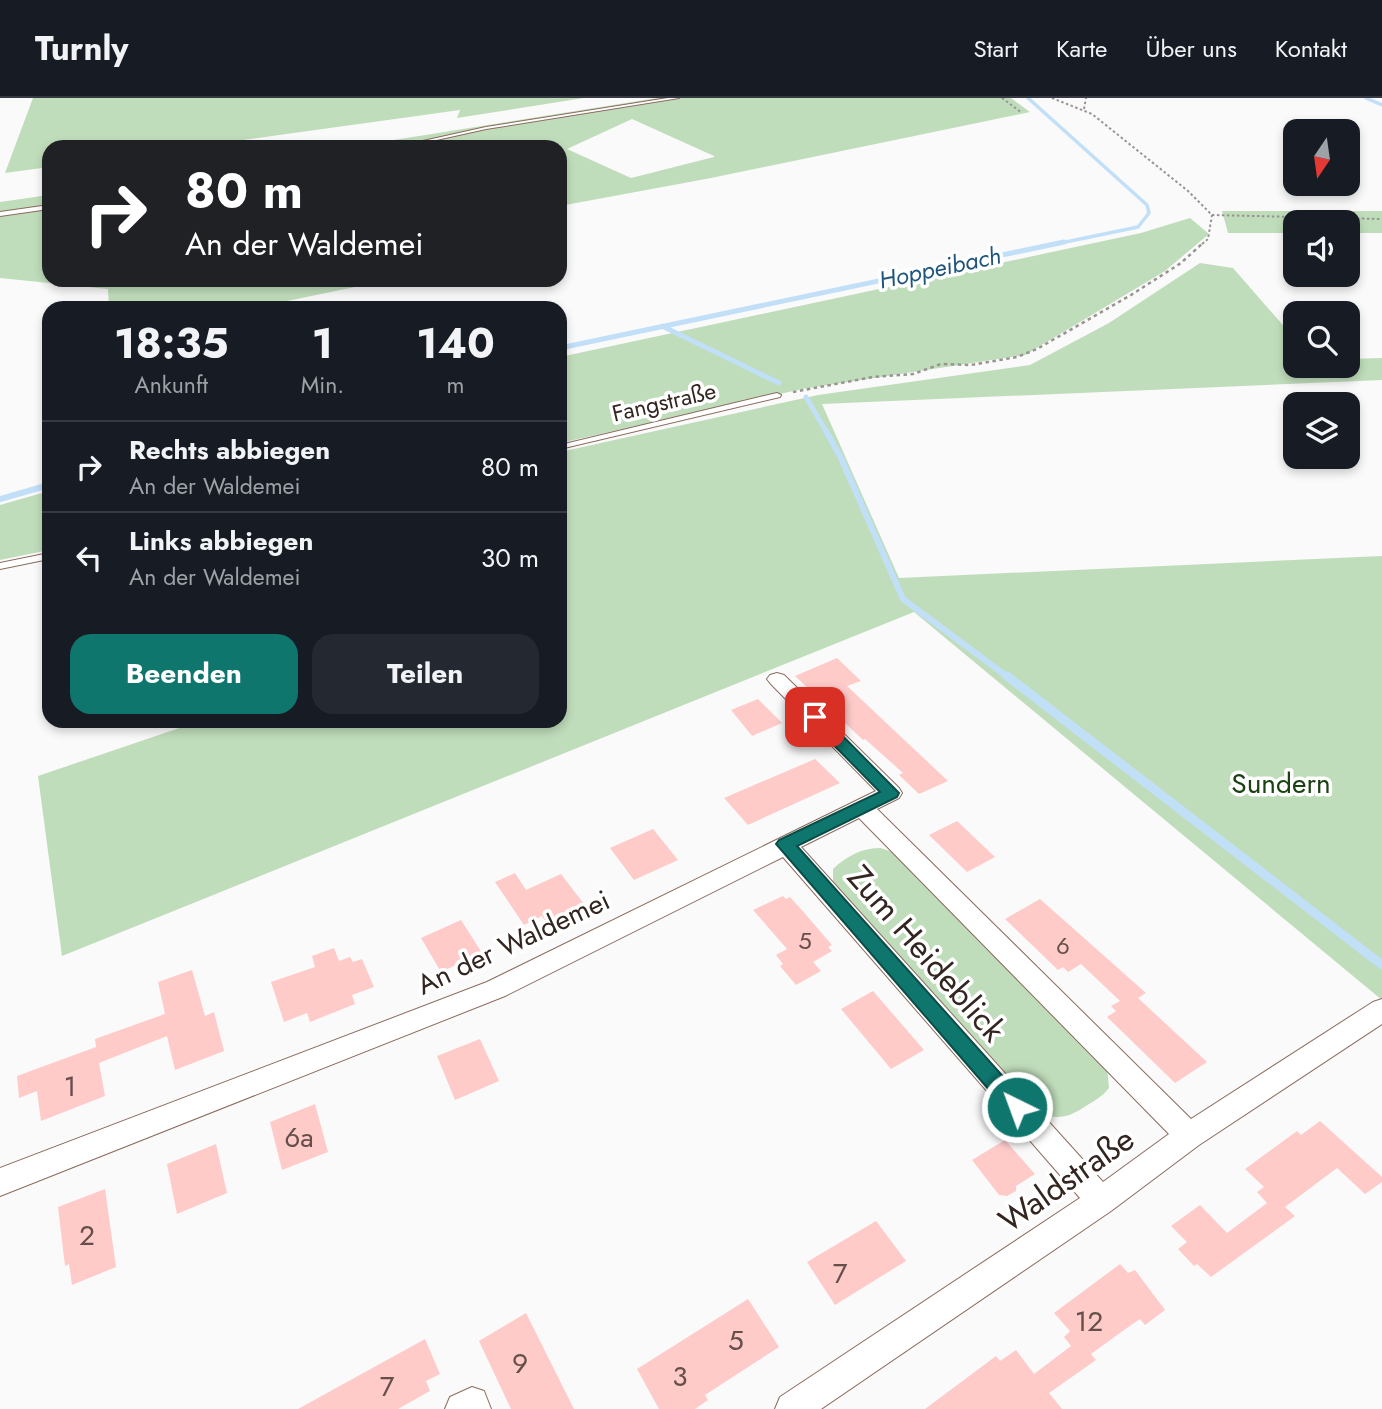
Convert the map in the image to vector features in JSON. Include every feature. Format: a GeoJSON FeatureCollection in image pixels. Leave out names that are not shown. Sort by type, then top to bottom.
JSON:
{"type":"FeatureCollection","features":[{"type":"Feature","properties":{"kind":"street","name":"An der Waldemei"},"geometry":{"type":"LineString","coordinates":[[0,1182],[496,989],[891,793],[777,678]]}},
{"type":"Feature","properties":{"kind":"street","name":"Zum Heideblick"},"geometry":{"type":"LineString","coordinates":[[862,808],[1189,1136]]}},
{"type":"Feature","properties":{"kind":"street","name":"Zum Heideblick"},"geometry":{"type":"LineString","coordinates":[[785,844],[1101,1202]]}},
{"type":"Feature","properties":{"kind":"street","name":"Waldstraße"},"geometry":{"type":"LineString","coordinates":[[792,1409],[1101,1202],[1189,1136],[1382,1010]]}},
{"type":"Feature","properties":{"kind":"street"},"geometry":{"type":"LineString","coordinates":[[462,1409],[472,1403],[474,1409]]}},
{"type":"Feature","properties":{"kind":"lane"},"geometry":{"type":"LineString","coordinates":[[430,140],[486,128],[677,98]]}},
{"type":"Feature","properties":{"kind":"lane"},"geometry":{"type":"LineString","coordinates":[[0,214],[42,208]]}},
{"type":"Feature","properties":{"kind":"lane","name":"Fangstraße"},"geometry":{"type":"LineString","coordinates":[[567,445],[776,395]]}},
{"type":"Feature","properties":{"kind":"lane"},"geometry":{"type":"LineString","coordinates":[[0,566],[42,557]]}},
{"type":"Feature","properties":{"kind":"path"},"geometry":{"type":"LineString","coordinates":[[1002,98],[1022,113]]}},
{"type":"Feature","properties":{"kind":"path"},"geometry":{"type":"LineString","coordinates":[[1052,98],[1084,109],[1188,191],[1212,215],[1382,219]]}},
{"type":"Feature","properties":{"kind":"path"},"geometry":{"type":"LineString","coordinates":[[1084,109],[1086,98]]}},
{"type":"Feature","properties":{"kind":"path"},"geometry":{"type":"LineString","coordinates":[[776,395],[873,377],[913,374],[941,364],[994,363],[1037,349],[1181,263],[1208,239],[1212,215]]}},
{"type":"Feature","properties":{"kind":"green space"},"geometry":{"type":"Polygon","coordinates":[[[33,98],[584,98],[457,118],[460,110],[243,140],[42,140],[42,168],[5,173],[33,98]]]}},
{"type":"Feature","properties":{"kind":"green space"},"geometry":{"type":"Polygon","coordinates":[[[657,98],[1011,98],[1030,112],[567,205],[567,149],[567,140],[394,140],[657,98]],[[632,119],[567,149],[631,178],[714,157],[714,156],[632,119]]]}},
{"type":"Feature","properties":{"kind":"green space"},"geometry":{"type":"Polygon","coordinates":[[[42,196],[42,282],[0,278],[0,202],[42,196]]]}},
{"type":"Feature","properties":{"kind":"green space"},"geometry":{"type":"Polygon","coordinates":[[[1222,211],[1283,211],[1283,233],[1228,233],[1222,211]]]}},
{"type":"Feature","properties":{"kind":"green space"},"geometry":{"type":"Polygon","coordinates":[[[1360,211],[1382,211],[1382,233],[1360,233],[1360,211]]]}},
{"type":"Feature","properties":{"kind":"green space"},"geometry":{"type":"Polygon","coordinates":[[[1190,218],[1209,234],[1165,271],[1025,355],[802,389],[567,441],[567,356],[1141,233],[1190,218]]]}},
{"type":"Feature","properties":{"kind":"green space","name":"Sundern"},"geometry":{"type":"Polygon","coordinates":[[[1200,263],[1233,268],[1283,325],[1283,378],[1360,378],[1360,359],[1382,358],[1382,380],[822,404],[899,578],[1382,556],[1382,1000],[914,612],[62,956],[38,776],[179,728],[567,728],[567,450],[818,395],[1030,365],[1109,323],[1200,263]]]}},
{"type":"Feature","properties":{"kind":"green space"},"geometry":{"type":"Polygon","coordinates":[[[88,287],[355,287],[287,301],[109,301],[108,289],[88,287]]]}},
{"type":"Feature","properties":{"kind":"green space"},"geometry":{"type":"Polygon","coordinates":[[[42,493],[42,551],[0,560],[0,505],[42,493]]]}},
{"type":"Feature","properties":{"kind":"green space"},"geometry":{"type":"Polygon","coordinates":[[[881,848],[895,853],[1107,1067],[1109,1088],[1104,1093],[1066,1116],[1053,1117],[1033,1107],[833,883],[833,869],[844,860],[861,851],[881,848]]]}},
{"type":"Feature","properties":{"kind":"building"},"geometry":{"type":"Polygon","coordinates":[[[837,658],[861,681],[847,686],[948,781],[919,794],[899,775],[903,773],[863,740],[795,676],[837,658]]]}},
{"type":"Feature","properties":{"kind":"building"},"geometry":{"type":"Polygon","coordinates":[[[758,699],[782,723],[752,736],[731,710],[758,699]]]}},
{"type":"Feature","properties":{"kind":"building"},"geometry":{"type":"Polygon","coordinates":[[[815,759],[840,783],[748,825],[724,798],[815,759]]]}},
{"type":"Feature","properties":{"kind":"building"},"geometry":{"type":"Polygon","coordinates":[[[957,821],[995,857],[967,872],[929,835],[957,821]]]}},
{"type":"Feature","properties":{"kind":"building"},"geometry":{"type":"Polygon","coordinates":[[[653,829],[678,860],[634,880],[610,848],[653,829]]]}},
{"type":"Feature","properties":{"kind":"building"},"geometry":{"type":"Polygon","coordinates":[[[515,873],[526,890],[561,874],[584,904],[546,923],[542,916],[524,925],[495,882],[515,873]]]}},
{"type":"Feature","properties":{"kind":"building"},"geometry":{"type":"Polygon","coordinates":[[[783,896],[786,899],[790,897],[832,945],[828,947],[832,951],[813,962],[821,971],[796,985],[780,966],[783,964],[776,955],[787,949],[753,910],[783,896]]]}},
{"type":"Feature","properties":{"kind":"building"},"geometry":{"type":"Polygon","coordinates":[[[1040,899],[1146,993],[1138,998],[1207,1062],[1175,1083],[1107,1017],[1116,1011],[1111,1006],[1120,1001],[1081,964],[1068,972],[1063,967],[1058,970],[1005,919],[1040,899]]]}},
{"type":"Feature","properties":{"kind":"building"},"geometry":{"type":"Polygon","coordinates":[[[461,920],[482,953],[441,972],[421,938],[461,920]]]}},
{"type":"Feature","properties":{"kind":"building"},"geometry":{"type":"Polygon","coordinates":[[[334,948],[339,961],[350,957],[353,962],[362,959],[374,987],[352,995],[355,1004],[310,1022],[307,1013],[284,1022],[271,982],[315,967],[312,956],[334,948]]]}},
{"type":"Feature","properties":{"kind":"building"},"geometry":{"type":"Polygon","coordinates":[[[192,970],[205,1016],[214,1012],[224,1051],[175,1070],[167,1036],[99,1063],[105,1096],[41,1121],[37,1091],[19,1098],[17,1076],[96,1047],[95,1039],[165,1014],[158,982],[192,970]]]}},
{"type":"Feature","properties":{"kind":"building"},"geometry":{"type":"Polygon","coordinates":[[[873,991],[924,1050],[891,1069],[841,1009],[873,991]]]}},
{"type":"Feature","properties":{"kind":"building"},"geometry":{"type":"Polygon","coordinates":[[[480,1039],[499,1081],[455,1100],[437,1056],[480,1039]]]}},
{"type":"Feature","properties":{"kind":"building"},"geometry":{"type":"Polygon","coordinates":[[[315,1104],[328,1152],[282,1170],[270,1122],[315,1104]]]}},
{"type":"Feature","properties":{"kind":"building"},"geometry":{"type":"Polygon","coordinates":[[[1320,1121],[1382,1177],[1382,1182],[1365,1194],[1337,1168],[1285,1207],[1295,1216],[1211,1277],[1197,1264],[1194,1266],[1178,1249],[1187,1242],[1171,1226],[1200,1205],[1227,1233],[1267,1203],[1257,1192],[1264,1187],[1245,1169],[1297,1131],[1301,1135],[1320,1121]]]}},
{"type":"Feature","properties":{"kind":"building"},"geometry":{"type":"Polygon","coordinates":[[[1005,1140],[1035,1174],[1016,1186],[1016,1191],[1007,1196],[999,1195],[972,1160],[1005,1140]]]}},
{"type":"Feature","properties":{"kind":"building"},"geometry":{"type":"Polygon","coordinates":[[[216,1144],[227,1193],[177,1214],[167,1164],[216,1144]]]}},
{"type":"Feature","properties":{"kind":"building"},"geometry":{"type":"Polygon","coordinates":[[[105,1189],[116,1267],[72,1285],[69,1264],[65,1266],[58,1207],[105,1189]]]}},
{"type":"Feature","properties":{"kind":"building"},"geometry":{"type":"Polygon","coordinates":[[[876,1221],[906,1261],[835,1305],[807,1262],[876,1221]]]}},
{"type":"Feature","properties":{"kind":"building"},"geometry":{"type":"Polygon","coordinates":[[[1120,1264],[1128,1273],[1135,1270],[1165,1310],[1145,1325],[1140,1319],[1124,1330],[1091,1354],[1096,1360],[1049,1393],[1062,1409],[925,1409],[996,1356],[1000,1361],[1016,1350],[1034,1374],[1071,1346],[1064,1337],[1070,1331],[1054,1313],[1120,1264]]]}},
{"type":"Feature","properties":{"kind":"building"},"geometry":{"type":"Polygon","coordinates":[[[748,1299],[779,1347],[705,1395],[708,1400],[695,1409],[659,1409],[637,1369],[748,1299]]]}},
{"type":"Feature","properties":{"kind":"building"},"geometry":{"type":"Polygon","coordinates":[[[526,1313],[574,1409],[511,1409],[479,1341],[526,1313]]]}},
{"type":"Feature","properties":{"kind":"building"},"geometry":{"type":"Polygon","coordinates":[[[425,1339],[440,1374],[426,1381],[430,1391],[398,1409],[298,1409],[425,1339]]]}},
{"type":"Feature","properties":{"kind":"waterway","name":"Hoppeibach"},"geometry":{"type":"LineString","coordinates":[[1028,98],[1147,205],[1149,213],[1138,227],[1056,244]]}},
{"type":"Feature","properties":{"kind":"waterway"},"geometry":{"type":"LineString","coordinates":[[1366,98],[1382,105]]}},
{"type":"Feature","properties":{"kind":"waterway","name":"Hoppeibach"},"geometry":{"type":"LineString","coordinates":[[663,326],[1064,242]]}},
{"type":"Feature","properties":{"kind":"waterway","name":"Hoppeibach"},"geometry":{"type":"LineString","coordinates":[[567,347],[663,326]]}},
{"type":"Feature","properties":{"kind":"waterway"},"geometry":{"type":"LineString","coordinates":[[663,326],[779,383]]}},
{"type":"Feature","properties":{"kind":"waterway"},"geometry":{"type":"LineString","coordinates":[[806,397],[827,433]]}},
{"type":"Feature","properties":{"kind":"waterway"},"geometry":{"type":"LineString","coordinates":[[826,431],[841,458],[903,599],[1009,678]]}},
{"type":"Feature","properties":{"kind":"waterway","name":"Hoppeibach"},"geometry":{"type":"LineString","coordinates":[[0,499],[42,487]]}},
{"type":"Feature","properties":{"kind":"waterway"},"geometry":{"type":"LineString","coordinates":[[1007,676],[1382,965]]}},
{"type":"Feature","properties":{"kind":"route"},"geometry":{"type":"LineString","coordinates":[[815,717],[891,793],[785,844],[1017,1107]]}}]}
